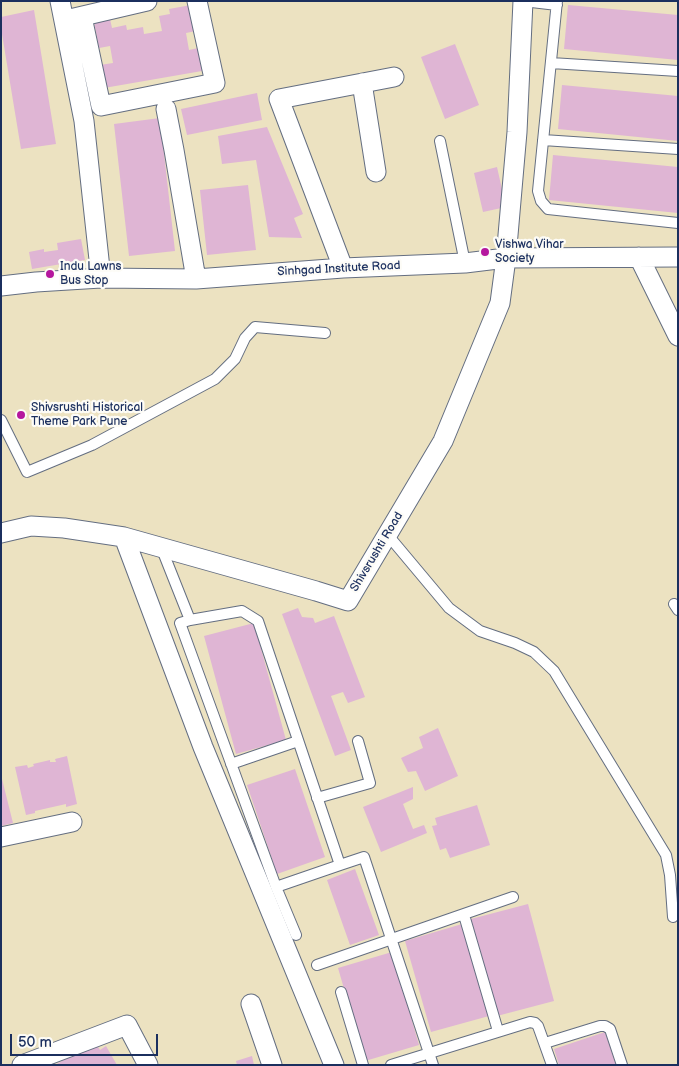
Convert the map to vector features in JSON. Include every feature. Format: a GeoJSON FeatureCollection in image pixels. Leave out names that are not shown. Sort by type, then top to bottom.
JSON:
{"type":"FeatureCollection","features":[{"type":"Feature","properties":{"kind":"street"},"geometry":{"type":"LineString","coordinates":[[60,1],[73,19],[102,106],[215,83],[197,1]]}},
{"type":"Feature","properties":{"kind":"street"},"geometry":{"type":"LineString","coordinates":[[73,19],[147,1]]}},
{"type":"Feature","properties":{"kind":"street","name":"Shivsrushti Road"},"geometry":{"type":"LineString","coordinates":[[1,533],[31,526],[64,528],[124,537],[348,601],[443,441],[500,303],[506,258],[517,132],[523,1]]}},
{"type":"Feature","properties":{"kind":"street"},"geometry":{"type":"LineString","coordinates":[[73,19],[101,278]]}},
{"type":"Feature","properties":{"kind":"street"},"geometry":{"type":"LineString","coordinates":[[343,268],[279,100],[394,77]]}},
{"type":"Feature","properties":{"kind":"street"},"geometry":{"type":"LineString","coordinates":[[362,83],[376,172]]}},
{"type":"Feature","properties":{"kind":"street"},"geometry":{"type":"LineString","coordinates":[[166,109],[196,279]]}},
{"type":"Feature","properties":{"kind":"street"},"geometry":{"type":"LineString","coordinates":[[639,257],[678,336]]}},
{"type":"Feature","properties":{"kind":"street","name":"Sinhgad Institute Road"},"geometry":{"type":"LineString","coordinates":[[1,286],[101,278],[196,279],[343,268],[465,263],[506,258],[678,258]]}},
{"type":"Feature","properties":{"kind":"street"},"geometry":{"type":"LineString","coordinates":[[124,537],[203,747],[334,1065]]}},
{"type":"Feature","properties":{"kind":"street"},"geometry":{"type":"LineString","coordinates":[[1,837],[72,822]]}},
{"type":"Feature","properties":{"kind":"street"},"geometry":{"type":"LineString","coordinates":[[251,1004],[272,1065]]}},
{"type":"Feature","properties":{"kind":"street"},"geometry":{"type":"LineString","coordinates":[[22,1065],[127,1025],[148,1065]]}},
{"type":"Feature","properties":{"kind":"lane"},"geometry":{"type":"LineString","coordinates":[[523,1],[557,3],[538,191],[541,201],[548,209],[678,223]]}},
{"type":"Feature","properties":{"kind":"lane"},"geometry":{"type":"LineString","coordinates":[[551,63],[678,71]]}},
{"type":"Feature","properties":{"kind":"lane"},"geometry":{"type":"LineString","coordinates":[[543,140],[678,149]]}},
{"type":"Feature","properties":{"kind":"lane"},"geometry":{"type":"LineString","coordinates":[[440,141],[465,263]]}},
{"type":"Feature","properties":{"kind":"lane"},"geometry":{"type":"LineString","coordinates":[[1,420],[27,472],[92,445],[215,379],[235,359],[245,338],[256,327],[325,332]]}},
{"type":"Feature","properties":{"kind":"lane"},"geometry":{"type":"LineString","coordinates":[[388,534],[449,608],[480,631],[515,643],[534,652],[554,671],[666,855],[670,875],[672,917]]}},
{"type":"Feature","properties":{"kind":"lane"},"geometry":{"type":"LineString","coordinates":[[161,547],[190,620]]}},
{"type":"Feature","properties":{"kind":"lane"},"geometry":{"type":"LineString","coordinates":[[296,935],[276,887],[180,623],[242,611],[258,621],[340,865]]}},
{"type":"Feature","properties":{"kind":"lane"},"geometry":{"type":"LineString","coordinates":[[231,764],[298,741]]}},
{"type":"Feature","properties":{"kind":"lane"},"geometry":{"type":"LineString","coordinates":[[317,798],[370,783],[358,741]]}},
{"type":"Feature","properties":{"kind":"lane"},"geometry":{"type":"LineString","coordinates":[[276,887],[364,857],[433,1065]]}},
{"type":"Feature","properties":{"kind":"lane"},"geometry":{"type":"LineString","coordinates":[[318,965],[513,897]]}},
{"type":"Feature","properties":{"kind":"lane"},"geometry":{"type":"LineString","coordinates":[[464,914],[498,1031]]}},
{"type":"Feature","properties":{"kind":"lane"},"geometry":{"type":"LineString","coordinates":[[341,992],[363,1065]]}},
{"type":"Feature","properties":{"kind":"lane"},"geometry":{"type":"LineString","coordinates":[[391,1065],[530,1022],[536,1023],[538,1026],[552,1065]]}},
{"type":"Feature","properties":{"kind":"lane"},"geometry":{"type":"LineString","coordinates":[[544,1043],[605,1026],[610,1029],[622,1065]]}},
{"type":"Feature","properties":{"kind":"building"},"geometry":{"type":"Polygon","coordinates":[[[191,5],[196,31],[186,33],[189,50],[198,48],[202,71],[104,88],[100,65],[113,63],[110,46],[99,48],[94,22],[110,19],[112,28],[126,25],[127,30],[143,27],[144,34],[162,31],[159,16],[170,14],[169,9],[191,5]]]}},
{"type":"Feature","properties":{"kind":"building"},"geometry":{"type":"Polygon","coordinates":[[[568,5],[678,15],[678,60],[564,49],[568,5]]]}},
{"type":"Feature","properties":{"kind":"building"},"geometry":{"type":"Polygon","coordinates":[[[34,10],[56,144],[21,149],[1,28],[1,17],[34,10]]]}},
{"type":"Feature","properties":{"kind":"building"},"geometry":{"type":"Polygon","coordinates":[[[455,44],[479,105],[445,119],[421,57],[455,44]]]}},
{"type":"Feature","properties":{"kind":"building"},"geometry":{"type":"Polygon","coordinates":[[[562,85],[678,96],[678,141],[558,129],[562,85]]]}},
{"type":"Feature","properties":{"kind":"building"},"geometry":{"type":"Polygon","coordinates":[[[257,93],[262,120],[187,135],[181,109],[257,93]]]}},
{"type":"Feature","properties":{"kind":"building"},"geometry":{"type":"Polygon","coordinates":[[[160,118],[175,251],[129,256],[114,124],[160,118]]]}},
{"type":"Feature","properties":{"kind":"building"},"geometry":{"type":"Polygon","coordinates":[[[267,127],[303,214],[294,218],[302,238],[269,237],[256,160],[222,164],[218,136],[267,127]]]}},
{"type":"Feature","properties":{"kind":"building"},"geometry":{"type":"Polygon","coordinates":[[[553,155],[678,167],[678,213],[549,200],[553,155]]]}},
{"type":"Feature","properties":{"kind":"building"},"geometry":{"type":"Polygon","coordinates":[[[497,167],[506,207],[483,212],[474,173],[497,167]]]}},
{"type":"Feature","properties":{"kind":"building"},"geometry":{"type":"Polygon","coordinates":[[[248,185],[256,250],[207,255],[200,190],[248,185]]]}},
{"type":"Feature","properties":{"kind":"building"},"geometry":{"type":"Polygon","coordinates":[[[81,239],[85,260],[32,269],[29,252],[44,249],[44,252],[58,250],[57,243],[81,239]]]}},
{"type":"Feature","properties":{"kind":"building"},"geometry":{"type":"Polygon","coordinates":[[[298,608],[302,617],[313,618],[315,623],[334,616],[365,697],[348,703],[343,692],[331,696],[351,750],[335,756],[282,614],[298,608]]]}},
{"type":"Feature","properties":{"kind":"building"},"geometry":{"type":"Polygon","coordinates":[[[254,623],[286,740],[236,754],[204,636],[254,623]]]}},
{"type":"Feature","properties":{"kind":"building"},"geometry":{"type":"Polygon","coordinates":[[[438,728],[458,776],[425,791],[416,771],[408,772],[401,758],[423,748],[419,737],[438,728]]]}},
{"type":"Feature","properties":{"kind":"building"},"geometry":{"type":"Polygon","coordinates":[[[67,756],[77,804],[66,807],[66,804],[26,815],[15,767],[27,765],[28,768],[34,766],[33,764],[50,760],[50,762],[56,762],[55,759],[67,756]]]}},
{"type":"Feature","properties":{"kind":"building"},"geometry":{"type":"Polygon","coordinates":[[[295,769],[325,857],[277,874],[247,785],[295,769]]]}},
{"type":"Feature","properties":{"kind":"building"},"geometry":{"type":"Polygon","coordinates":[[[1,775],[13,823],[1,826],[1,775]]]}},
{"type":"Feature","properties":{"kind":"building"},"geometry":{"type":"Polygon","coordinates":[[[413,787],[413,799],[403,804],[413,829],[424,825],[427,833],[381,852],[363,807],[413,787]]]}},
{"type":"Feature","properties":{"kind":"building"},"geometry":{"type":"Polygon","coordinates":[[[477,805],[490,845],[450,858],[446,848],[440,850],[432,826],[437,825],[435,818],[477,805]]]}},
{"type":"Feature","properties":{"kind":"building"},"geometry":{"type":"Polygon","coordinates":[[[355,869],[379,935],[350,945],[327,880],[355,869]]]}},
{"type":"Feature","properties":{"kind":"building"},"geometry":{"type":"Polygon","coordinates":[[[528,904],[554,1001],[497,1016],[471,919],[528,904]]]}},
{"type":"Feature","properties":{"kind":"building"},"geometry":{"type":"Polygon","coordinates":[[[462,924],[489,1016],[431,1032],[405,941],[462,924]]]}},
{"type":"Feature","properties":{"kind":"building"},"geometry":{"type":"Polygon","coordinates":[[[392,952],[419,1045],[365,1061],[338,968],[392,952]]]}},
{"type":"Feature","properties":{"kind":"building"},"geometry":{"type":"Polygon","coordinates":[[[605,1032],[616,1065],[559,1065],[554,1049],[605,1032]]]}},
{"type":"Feature","properties":{"kind":"building"},"geometry":{"type":"Polygon","coordinates":[[[95,1042],[100,1050],[106,1046],[117,1065],[55,1065],[95,1042]]]}},
{"type":"Feature","properties":{"kind":"building"},"geometry":{"type":"Polygon","coordinates":[[[252,1056],[254,1065],[237,1065],[236,1061],[252,1056]]]}},
{"type":"Feature","properties":{"kind":"place","name":"Vishwa Vihar Society"},"geometry":{"type":"Point","coordinates":[485,252]}},
{"type":"Feature","properties":{"kind":"place","name":"Indu Lawns Bus Stop"},"geometry":{"type":"Point","coordinates":[50,274]}},
{"type":"Feature","properties":{"kind":"place","name":"Shivsrushti Historical Theme Park Pune"},"geometry":{"type":"Point","coordinates":[21,415]}}]}
